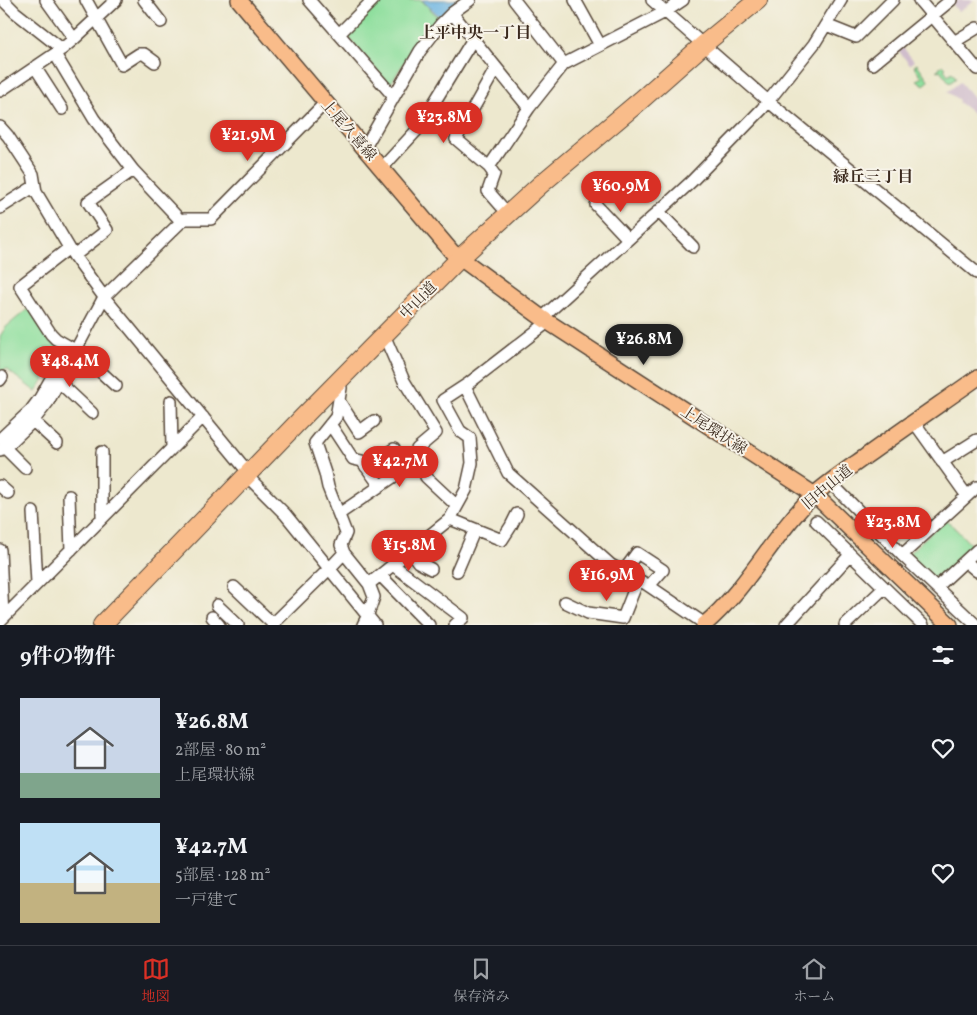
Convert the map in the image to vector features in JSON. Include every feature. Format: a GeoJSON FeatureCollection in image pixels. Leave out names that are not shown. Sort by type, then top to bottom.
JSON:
{"type":"FeatureCollection","features":[{"type":"Feature","properties":{"kind":"highway","name":"中山道"},"geometry":{"type":"LineString","coordinates":[[90,625],[384,335],[456,255],[641,100],[744,0]]}},
{"type":"Feature","properties":{"kind":"highway","name":"中山道"},"geometry":{"type":"LineString","coordinates":[[102,625],[245,471],[502,206],[545,167],[626,100],[700,42],[758,0]]}},
{"type":"Feature","properties":{"kind":"main road","name":"上尾久喜線"},"geometry":{"type":"LineString","coordinates":[[239,0],[456,255]]}},
{"type":"Feature","properties":{"kind":"main road","name":"上尾環状線"},"geometry":{"type":"LineString","coordinates":[[456,255],[545,320],[814,495],[950,625]]}},
{"type":"Feature","properties":{"kind":"main road","name":"旧中山道"},"geometry":{"type":"LineString","coordinates":[[704,625],[739,589],[789,523],[814,495],[914,422],[976,380]]}},
{"type":"Feature","properties":{"kind":"street"},"geometry":{"type":"LineString","coordinates":[[3,0],[58,51],[94,119],[133,170],[181,221]]}},
{"type":"Feature","properties":{"kind":"street"},"geometry":{"type":"LineString","coordinates":[[46,0],[74,39]]}},
{"type":"Feature","properties":{"kind":"street"},"geometry":{"type":"LineString","coordinates":[[86,0],[122,65],[139,54],[144,54],[155,62]]}},
{"type":"Feature","properties":{"kind":"street"},"geometry":{"type":"LineString","coordinates":[[0,91],[74,39],[116,0]]}},
{"type":"Feature","properties":{"kind":"street"},"geometry":{"type":"LineString","coordinates":[[144,0],[160,22]]}},
{"type":"Feature","properties":{"kind":"street"},"geometry":{"type":"LineString","coordinates":[[309,0],[394,97]]}},
{"type":"Feature","properties":{"kind":"street"},"geometry":{"type":"LineString","coordinates":[[372,157],[383,114],[420,51],[441,24],[470,0]]}},
{"type":"Feature","properties":{"kind":"street"},"geometry":{"type":"LineString","coordinates":[[514,0],[564,64]]}},
{"type":"Feature","properties":{"kind":"street"},"geometry":{"type":"LineString","coordinates":[[575,0],[600,45]]}},
{"type":"Feature","properties":{"kind":"street"},"geometry":{"type":"LineString","coordinates":[[652,0],[769,102],[977,272]]}},
{"type":"Feature","properties":{"kind":"street"},"geometry":{"type":"LineString","coordinates":[[490,166],[529,108],[564,64],[665,12],[683,0]]}},
{"type":"Feature","properties":{"kind":"street"},"geometry":{"type":"LineString","coordinates":[[369,584],[450,519],[466,490],[472,463],[470,438],[460,431],[443,400],[465,386],[545,320],[628,239],[692,181],[769,102],[814,44],[841,0]]}},
{"type":"Feature","properties":{"kind":"street"},"geometry":{"type":"LineString","coordinates":[[826,25],[856,37],[893,0]]}},
{"type":"Feature","properties":{"kind":"street"},"geometry":{"type":"LineString","coordinates":[[918,0],[977,69]]}},
{"type":"Feature","properties":{"kind":"street"},"geometry":{"type":"LineString","coordinates":[[873,64],[951,0]]}},
{"type":"Feature","properties":{"kind":"street"},"geometry":{"type":"LineString","coordinates":[[339,34],[369,1]]}},
{"type":"Feature","properties":{"kind":"street"},"geometry":{"type":"LineString","coordinates":[[452,14],[529,108]]}},
{"type":"Feature","properties":{"kind":"street"},"geometry":{"type":"LineString","coordinates":[[954,42],[977,28]]}},
{"type":"Feature","properties":{"kind":"street"},"geometry":{"type":"LineString","coordinates":[[372,157],[418,129],[473,39]]}},
{"type":"Feature","properties":{"kind":"street"},"geometry":{"type":"LineString","coordinates":[[35,67],[62,109]]}},
{"type":"Feature","properties":{"kind":"street"},"geometry":{"type":"LineString","coordinates":[[496,68],[456,139],[490,166],[494,174],[488,190],[502,206]]}},
{"type":"Feature","properties":{"kind":"street"},"geometry":{"type":"LineString","coordinates":[[1,445],[40,398],[73,348],[102,295],[184,218],[210,219],[326,103]]}},
{"type":"Feature","properties":{"kind":"street"},"geometry":{"type":"LineString","coordinates":[[3,135],[33,174],[36,192],[72,252],[102,295],[245,471],[285,514],[369,622]]}},
{"type":"Feature","properties":{"kind":"street"},"geometry":{"type":"LineString","coordinates":[[116,386],[73,348],[50,334],[20,286],[107,230],[88,202],[133,170]]}},
{"type":"Feature","properties":{"kind":"street"},"geometry":{"type":"LineString","coordinates":[[0,208],[35,186]]}},
{"type":"Feature","properties":{"kind":"street"},"geometry":{"type":"LineString","coordinates":[[596,205],[628,239]]}},
{"type":"Feature","properties":{"kind":"street"},"geometry":{"type":"LineString","coordinates":[[658,211],[692,247]]}},
{"type":"Feature","properties":{"kind":"street"},"geometry":{"type":"LineString","coordinates":[[384,335],[404,381],[436,433],[416,449]]}},
{"type":"Feature","properties":{"kind":"street"},"geometry":{"type":"LineString","coordinates":[[1,445],[10,443],[48,402],[59,382],[73,348]]}},
{"type":"Feature","properties":{"kind":"street"},"geometry":{"type":"LineString","coordinates":[[340,379],[341,388],[336,417],[316,443],[328,487],[346,533],[341,545],[344,552],[369,584],[374,597],[369,622]]}},
{"type":"Feature","properties":{"kind":"street"},"geometry":{"type":"LineString","coordinates":[[59,382],[92,413]]}},
{"type":"Feature","properties":{"kind":"street"},"geometry":{"type":"LineString","coordinates":[[465,386],[508,473],[611,565],[649,586],[704,625]]}},
{"type":"Feature","properties":{"kind":"street"},"geometry":{"type":"LineString","coordinates":[[339,401],[359,432],[374,421]]}},
{"type":"Feature","properties":{"kind":"street"},"geometry":{"type":"LineString","coordinates":[[171,402],[172,448]]}},
{"type":"Feature","properties":{"kind":"street"},"geometry":{"type":"LineString","coordinates":[[2,619],[203,417]]}},
{"type":"Feature","properties":{"kind":"street"},"geometry":{"type":"LineString","coordinates":[[33,420],[57,443]]}},
{"type":"Feature","properties":{"kind":"street"},"geometry":{"type":"LineString","coordinates":[[914,422],[967,496]]}},
{"type":"Feature","properties":{"kind":"street"},"geometry":{"type":"LineString","coordinates":[[330,424],[353,459],[362,461],[380,486]]}},
{"type":"Feature","properties":{"kind":"street"},"geometry":{"type":"LineString","coordinates":[[942,462],[977,440]]}},
{"type":"Feature","properties":{"kind":"street"},"geometry":{"type":"LineString","coordinates":[[1,445],[26,468]]}},
{"type":"Feature","properties":{"kind":"street"},"geometry":{"type":"LineString","coordinates":[[366,467],[394,449]]}},
{"type":"Feature","properties":{"kind":"street"},"geometry":{"type":"LineString","coordinates":[[102,452],[102,518]]}},
{"type":"Feature","properties":{"kind":"street"},"geometry":{"type":"LineString","coordinates":[[339,514],[405,469]]}},
{"type":"Feature","properties":{"kind":"street"},"geometry":{"type":"LineString","coordinates":[[426,477],[458,506]]}},
{"type":"Feature","properties":{"kind":"street"},"geometry":{"type":"LineString","coordinates":[[830,482],[902,555],[976,625]]}},
{"type":"Feature","properties":{"kind":"street"},"geometry":{"type":"LineString","coordinates":[[902,555],[977,487]]}},
{"type":"Feature","properties":{"kind":"street"},"geometry":{"type":"LineString","coordinates":[[69,496],[71,550]]}},
{"type":"Feature","properties":{"kind":"street"},"geometry":{"type":"LineString","coordinates":[[33,512],[37,584]]}},
{"type":"Feature","properties":{"kind":"street"},"geometry":{"type":"LineString","coordinates":[[450,519],[502,540],[517,514]]}},
{"type":"Feature","properties":{"kind":"street"},"geometry":{"type":"LineString","coordinates":[[816,521],[922,625],[935,611]]}},
{"type":"Feature","properties":{"kind":"street"},"geometry":{"type":"LineString","coordinates":[[458,571],[475,529]]}},
{"type":"Feature","properties":{"kind":"street"},"geometry":{"type":"LineString","coordinates":[[0,550],[2,619]]}},
{"type":"Feature","properties":{"kind":"street"},"geometry":{"type":"LineString","coordinates":[[937,587],[977,550]]}},
{"type":"Feature","properties":{"kind":"street"},"geometry":{"type":"LineString","coordinates":[[410,551],[418,562],[431,569]]}},
{"type":"Feature","properties":{"kind":"street"},"geometry":{"type":"LineString","coordinates":[[234,587],[272,625],[329,570],[344,552]]}},
{"type":"Feature","properties":{"kind":"street"},"geometry":{"type":"LineString","coordinates":[[623,572],[636,553],[663,570],[649,586]]}},
{"type":"Feature","properties":{"kind":"street"},"geometry":{"type":"LineString","coordinates":[[786,625],[850,554]]}},
{"type":"Feature","properties":{"kind":"street"},"geometry":{"type":"LineString","coordinates":[[966,561],[977,572]]}},
{"type":"Feature","properties":{"kind":"street"},"geometry":{"type":"LineString","coordinates":[[393,565],[463,618],[455,625]]}},
{"type":"Feature","properties":{"kind":"street"},"geometry":{"type":"LineString","coordinates":[[380,574],[429,625]]}},
{"type":"Feature","properties":{"kind":"street"},"geometry":{"type":"LineString","coordinates":[[565,602],[588,613],[624,618],[638,580]]}},
{"type":"Feature","properties":{"kind":"street"},"geometry":{"type":"LineString","coordinates":[[845,625],[884,588]]}},
{"type":"Feature","properties":{"kind":"street"},"geometry":{"type":"LineString","coordinates":[[217,606],[238,625]]}},
{"type":"Feature","properties":{"kind":"shaded area"},"geometry":{"type":"Polygon","coordinates":[[[955,0],[974,0],[959,12],[951,3],[955,0]]]}},
{"type":"Feature","properties":{"kind":"shaded area"},"geometry":{"type":"Polygon","coordinates":[[[901,45],[914,61],[910,65],[897,49],[901,45]]]}},
{"type":"Feature","properties":{"kind":"shaded area"},"geometry":{"type":"Polygon","coordinates":[[[960,82],[977,102],[977,116],[947,92],[960,82]]]}},
{"type":"Feature","properties":{"kind":"green space"},"geometry":{"type":"Polygon","coordinates":[[[380,0],[421,0],[439,18],[410,53],[391,83],[387,83],[348,37],[347,33],[380,0]]]}},
{"type":"Feature","properties":{"kind":"green space"},"geometry":{"type":"Polygon","coordinates":[[[917,64],[929,81],[924,85],[917,80],[922,77],[914,66],[917,64]]]}},
{"type":"Feature","properties":{"kind":"green space"},"geometry":{"type":"Polygon","coordinates":[[[943,65],[948,75],[952,72],[956,78],[950,83],[940,70],[937,70],[943,65]]]}},
{"type":"Feature","properties":{"kind":"green space"},"geometry":{"type":"Polygon","coordinates":[[[30,307],[50,338],[62,350],[36,392],[6,369],[0,370],[0,336],[6,327],[30,307]]]}},
{"type":"Feature","properties":{"kind":"green space"},"geometry":{"type":"Polygon","coordinates":[[[946,519],[974,548],[938,581],[934,581],[909,557],[909,553],[946,519]]]}},
{"type":"Feature","properties":{"kind":"water"},"geometry":{"type":"Polygon","coordinates":[[[422,0],[460,0],[440,17],[422,0]]]}},
{"type":"Feature","properties":{"kind":"district","name":"上平中央一丁目"},"geometry":{"type":"Point","coordinates":[475,32]}},
{"type":"Feature","properties":{"kind":"district","name":"緑丘三丁目"},"geometry":{"type":"Point","coordinates":[873,176]}}]}
